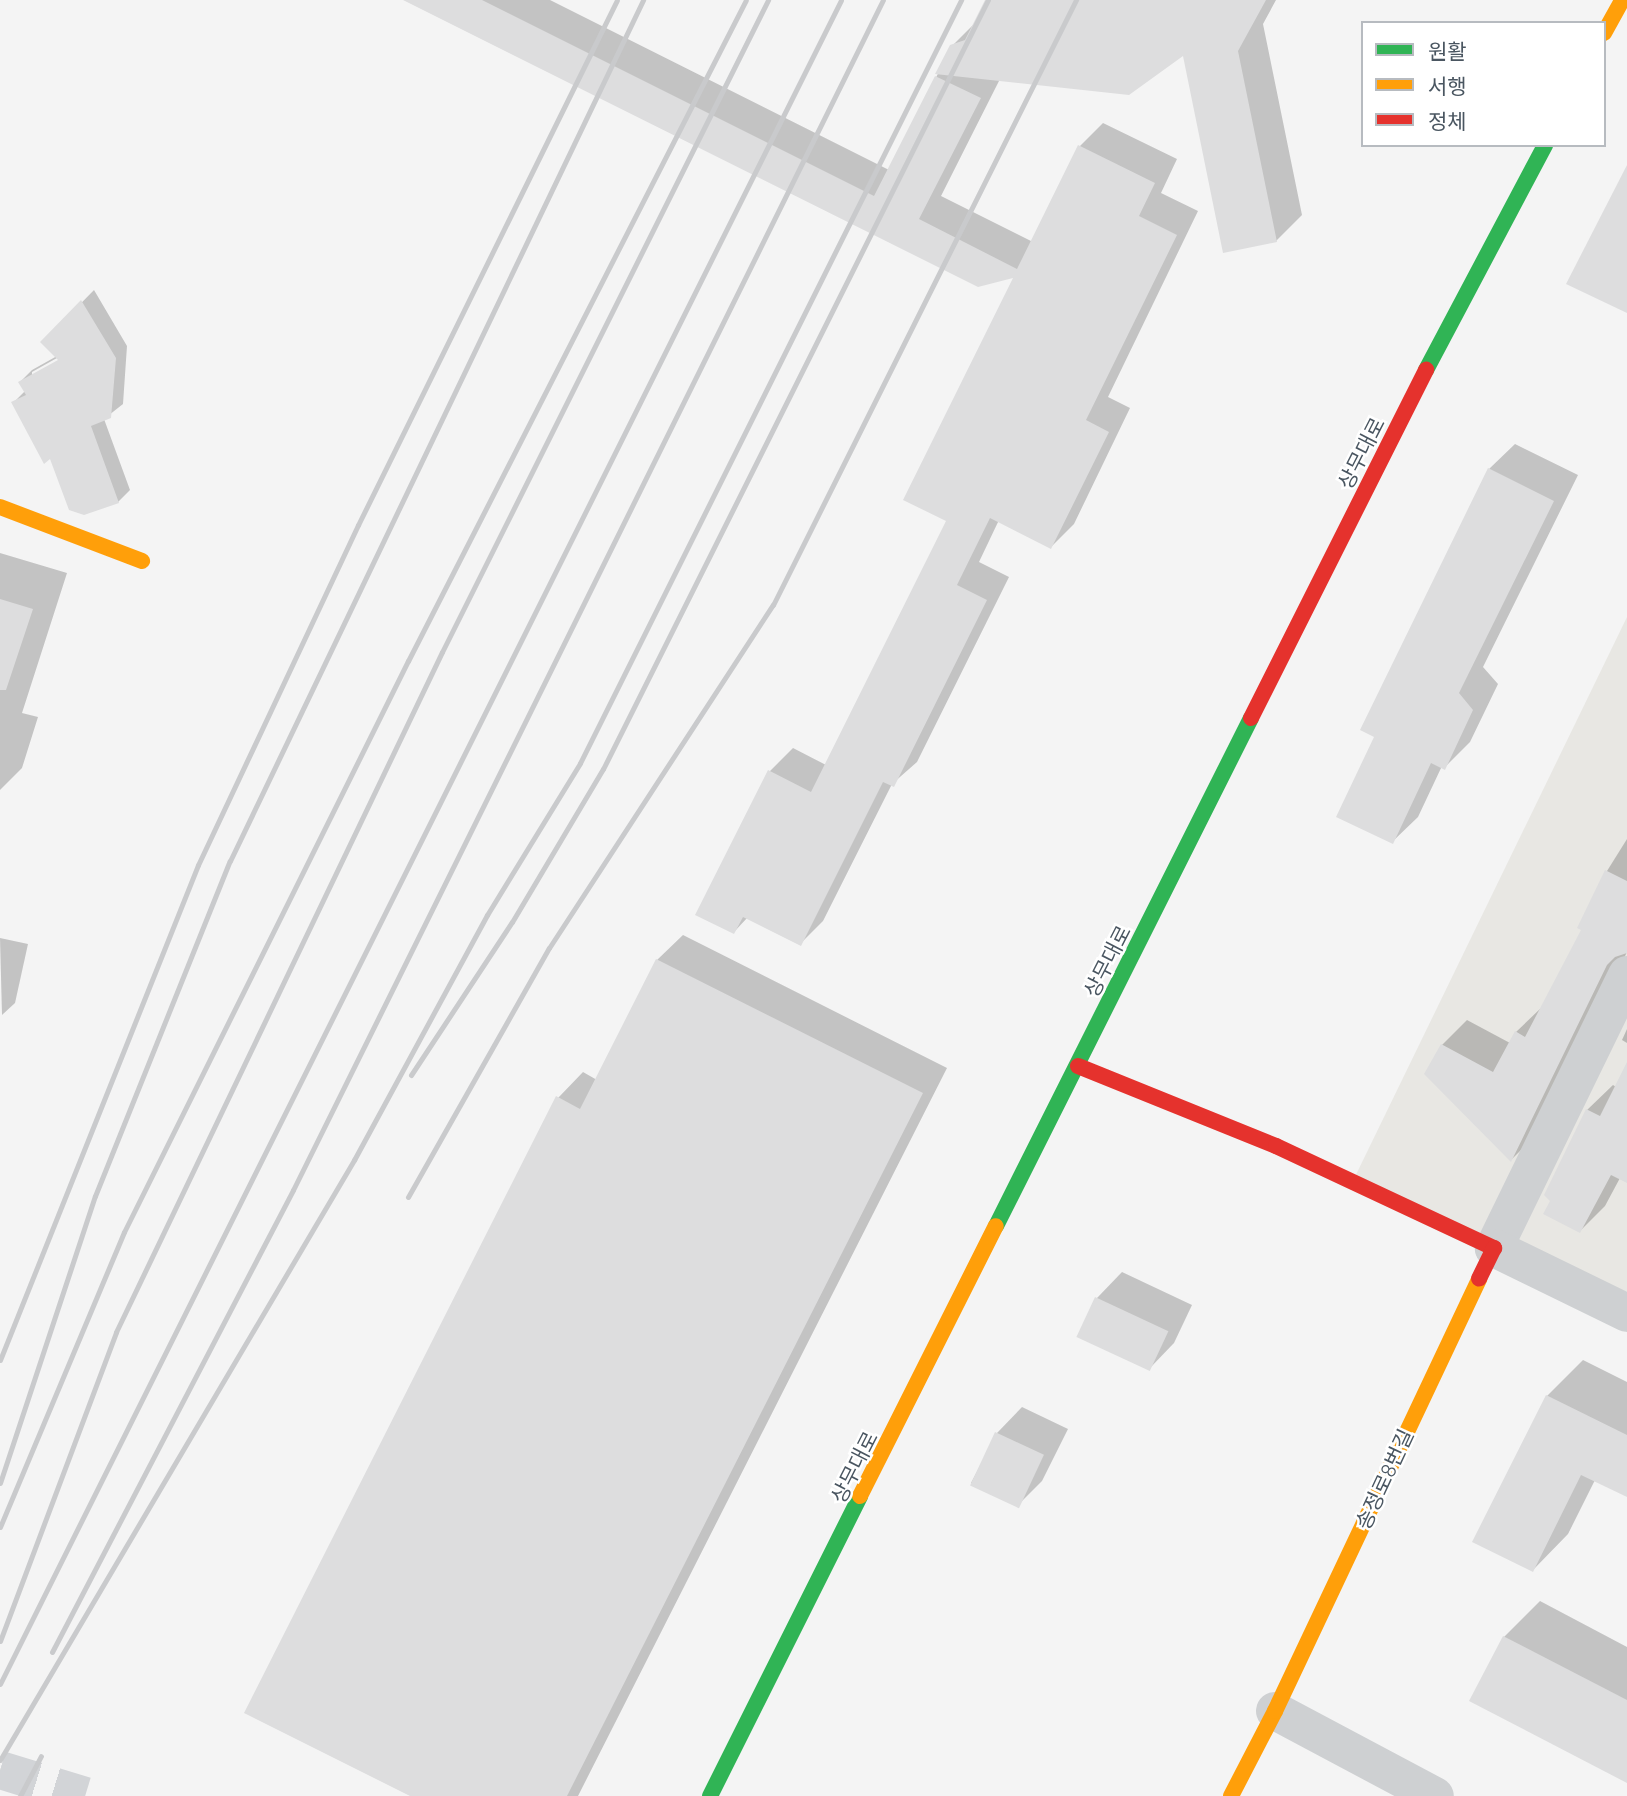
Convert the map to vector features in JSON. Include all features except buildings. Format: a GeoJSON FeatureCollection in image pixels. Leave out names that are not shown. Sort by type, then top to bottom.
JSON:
{"type":"FeatureCollection","features":[{"type":"Feature","properties":{"kind":"main road"},"geometry":{"type":"LineString","coordinates":[[1606,29],[1622,0]]}},
{"type":"Feature","properties":{"kind":"main road","name":"상무대로"},"geometry":{"type":"LineString","coordinates":[[710,1796],[1409,402],[1544,147]]}},
{"type":"Feature","properties":{"kind":"main road"},"geometry":{"type":"LineString","coordinates":[[0,507],[142,561]]}},
{"type":"Feature","properties":{"kind":"main road"},"geometry":{"type":"LineString","coordinates":[[1078,1066],[1276,1146],[1494,1248]]}},
{"type":"Feature","properties":{"kind":"main road","name":"송정로8번길"},"geometry":{"type":"LineString","coordinates":[[1231,1796],[1275,1711],[1494,1248]]}},
{"type":"Feature","properties":{"kind":"street","name":"송정로8번길"},"geometry":{"type":"LineString","coordinates":[[1494,1248],[1627,975]]}},
{"type":"Feature","properties":{"kind":"street"},"geometry":{"type":"LineString","coordinates":[[1494,1248],[1627,1313]]}},
{"type":"Feature","properties":{"kind":"street"},"geometry":{"type":"LineString","coordinates":[[1275,1711],[1434,1796]]}},
{"type":"Feature","properties":{"kind":"shaded area"},"geometry":{"type":"Polygon","coordinates":[[[1627,617],[1627,1292],[1350,1187],[1627,617]]]}},
{"type":"Feature","properties":{"kind":"tunnel"},"geometry":{"type":"LineString","coordinates":[[0,1770],[85,1796]]}},
{"type":"Feature","properties":{"kind":"railway"},"geometry":{"type":"LineString","coordinates":[[0,1360],[198,865],[358,525],[617,0]]}},
{"type":"Feature","properties":{"kind":"railway"},"geometry":{"type":"LineString","coordinates":[[0,1483],[95,1196],[230,861],[643,0]]}},
{"type":"Feature","properties":{"kind":"railway"},"geometry":{"type":"LineString","coordinates":[[0,1527],[124,1232],[408,661],[746,0]]}},
{"type":"Feature","properties":{"kind":"railway"},"geometry":{"type":"LineString","coordinates":[[0,1641],[116,1332],[442,652],[768,0]]}},
{"type":"Feature","properties":{"kind":"railway"},"geometry":{"type":"LineString","coordinates":[[0,1684],[841,0]]}},
{"type":"Feature","properties":{"kind":"railway"},"geometry":{"type":"LineString","coordinates":[[52,1652],[293,1190],[883,0]]}},
{"type":"Feature","properties":{"kind":"railway"},"geometry":{"type":"LineString","coordinates":[[0,1760],[354,1160],[487,915],[580,763],[961,0]]}},
{"type":"Feature","properties":{"kind":"railway"},"geometry":{"type":"LineString","coordinates":[[411,1075],[512,922],[603,769],[988,0]]}},
{"type":"Feature","properties":{"kind":"railway"},"geometry":{"type":"LineString","coordinates":[[408,1197],[549,948],[773,605],[1076,0]]}},
{"type":"Feature","properties":{"kind":"railway"},"geometry":{"type":"LineString","coordinates":[[20,1796],[41,1756]]}},
{"type":"Feature","properties":{"kind":"traffic: fast"},"geometry":{"type":"LineString","coordinates":[[1426,370],[1544,147]]}},
{"type":"Feature","properties":{"kind":"traffic: fast"},"geometry":{"type":"LineString","coordinates":[[996,1226],[1251,718]]}},
{"type":"Feature","properties":{"kind":"traffic: fast"},"geometry":{"type":"LineString","coordinates":[[710,1796],[860,1496]]}},
{"type":"Feature","properties":{"kind":"traffic: slow"},"geometry":{"type":"LineString","coordinates":[[1606,29],[1622,0]]}},
{"type":"Feature","properties":{"kind":"traffic: slow"},"geometry":{"type":"LineString","coordinates":[[0,507],[142,561]]}},
{"type":"Feature","properties":{"kind":"traffic: slow"},"geometry":{"type":"LineString","coordinates":[[860,1496],[996,1226]]}},
{"type":"Feature","properties":{"kind":"traffic: slow"},"geometry":{"type":"LineString","coordinates":[[1231,1796],[1275,1711],[1479,1279]]}},
{"type":"Feature","properties":{"kind":"traffic: jam"},"geometry":{"type":"LineString","coordinates":[[1251,718],[1426,370]]}},
{"type":"Feature","properties":{"kind":"traffic: jam"},"geometry":{"type":"LineString","coordinates":[[1078,1066],[1276,1146],[1494,1248],[1479,1279]]}}]}
